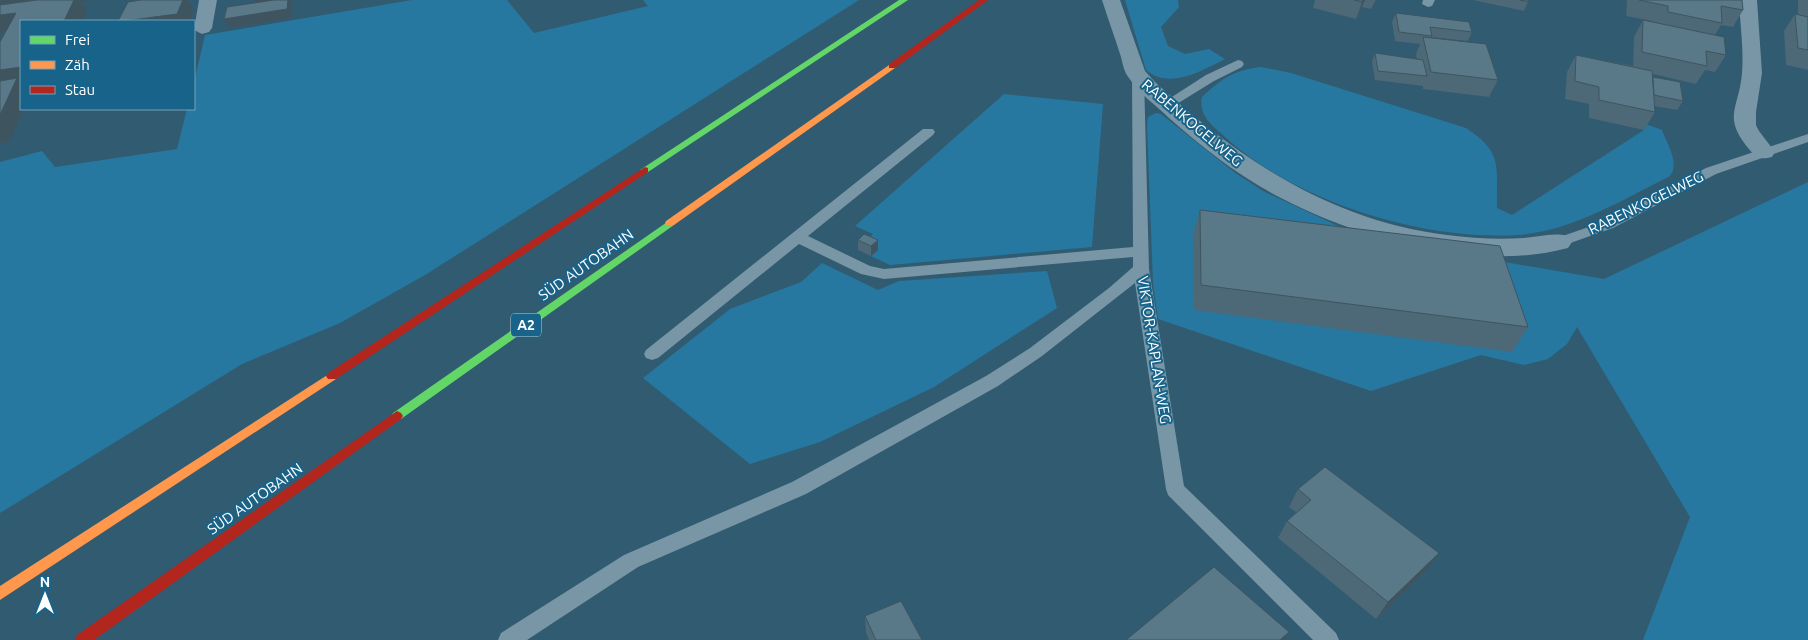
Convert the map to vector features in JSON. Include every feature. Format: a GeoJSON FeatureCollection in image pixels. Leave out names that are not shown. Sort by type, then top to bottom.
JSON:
{"type":"FeatureCollection","features":[{"type":"Feature","properties":{"kind":"highway"},"geometry":{"type":"LineString","coordinates":[[0,594],[904,0]]}},
{"type":"Feature","properties":{"kind":"highway","name":"SÜD AUTOBAHN"},"geometry":{"type":"LineString","coordinates":[[82,640],[984,0]]}},
{"type":"Feature","properties":{"kind":"street"},"geometry":{"type":"LineString","coordinates":[[202,28],[208,0]]}},
{"type":"Feature","properties":{"kind":"street","name":"VIKTOR-KAPLAN-WEG"},"geometry":{"type":"LineString","coordinates":[[1111,0],[1138,77]]}},
{"type":"Feature","properties":{"kind":"street"},"geometry":{"type":"LineString","coordinates":[[1748,0],[1752,73],[1745,112],[1745,124],[1748,133],[1764,152]]}},
{"type":"Feature","properties":{"kind":"street","name":"RABENKOGELWEG"},"geometry":{"type":"LineString","coordinates":[[1138,77],[1197,131],[1259,176],[1307,202],[1354,221],[1434,241],[1471,246],[1508,249],[1538,247],[1559,242]]}},
{"type":"Feature","properties":{"kind":"lane"},"geometry":{"type":"LineString","coordinates":[[1167,104],[1210,78],[1238,64]]}},
{"type":"Feature","properties":{"kind":"lane","name":"VIKTOR-KAPLAN-WEG"},"geometry":{"type":"LineString","coordinates":[[1138,77],[1141,260],[1175,489],[1328,640]]}},
{"type":"Feature","properties":{"kind":"lane"},"geometry":{"type":"LineString","coordinates":[[652,354],[928,132]]}},
{"type":"Feature","properties":{"kind":"lane","name":"RABENKOGELWEG"},"geometry":{"type":"LineString","coordinates":[[1559,242],[1608,225],[1710,171],[1808,138]]}},
{"type":"Feature","properties":{"kind":"lane"},"geometry":{"type":"LineString","coordinates":[[797,237],[866,270],[884,274],[1141,260]]}},
{"type":"Feature","properties":{"kind":"lane"},"geometry":{"type":"LineString","coordinates":[[509,640],[631,562],[799,488],[992,382],[1036,352],[1107,298],[1141,260]]}},
{"type":"Feature","properties":{"kind":"shaded area"},"geometry":{"type":"Polygon","coordinates":[[[412,0],[507,0],[534,33],[648,6],[643,0],[859,0],[425,275],[340,323],[242,364],[0,513],[0,162],[42,151],[55,167],[177,149],[187,110],[195,110],[195,78],[205,35],[412,0]]]}},
{"type":"Feature","properties":{"kind":"shaded area"},"geometry":{"type":"Polygon","coordinates":[[[1125,0],[1178,0],[1179,7],[1161,27],[1168,46],[1185,54],[1209,49],[1225,59],[1206,69],[1186,76],[1165,78],[1155,76],[1146,70],[1125,0]]]}},
{"type":"Feature","properties":{"kind":"shaded area"},"geometry":{"type":"Polygon","coordinates":[[[1261,67],[1291,73],[1466,128],[1487,145],[1492,153],[1497,171],[1497,208],[1512,215],[1644,130],[1643,123],[1662,130],[1672,153],[1673,171],[1670,176],[1596,213],[1577,221],[1538,232],[1518,235],[1481,235],[1402,224],[1362,213],[1287,181],[1254,160],[1211,125],[1202,110],[1202,97],[1228,76],[1243,70],[1261,67]]]}},
{"type":"Feature","properties":{"kind":"shaded area"},"geometry":{"type":"Polygon","coordinates":[[[1004,94],[1103,104],[1092,247],[890,265],[871,256],[878,250],[864,243],[873,234],[855,226],[1004,94]]]}},
{"type":"Feature","properties":{"kind":"shaded area"},"geometry":{"type":"Polygon","coordinates":[[[1156,113],[1161,114],[1234,172],[1263,191],[1336,225],[1422,248],[1604,279],[1808,182],[1808,640],[1643,640],[1690,517],[1577,327],[1567,344],[1548,359],[1524,365],[1481,355],[1371,391],[1158,319],[1153,283],[1147,125],[1148,117],[1156,113]]]}},
{"type":"Feature","properties":{"kind":"shaded area"},"geometry":{"type":"Polygon","coordinates":[[[822,263],[878,290],[899,281],[1047,271],[1057,308],[934,387],[820,442],[750,464],[643,378],[730,309],[801,282],[822,263]]]}},
{"type":"Feature","properties":{"kind":"building"},"geometry":{"type":"Polygon","coordinates":[[[37,0],[74,0],[64,20],[20,20],[20,67],[0,70],[0,42],[16,13],[0,15],[0,5],[37,0]]]}},
{"type":"Feature","properties":{"kind":"building"},"geometry":{"type":"Polygon","coordinates":[[[141,0],[183,0],[177,14],[119,20],[128,2],[141,0]]]}},
{"type":"Feature","properties":{"kind":"building"},"geometry":{"type":"Polygon","coordinates":[[[274,0],[288,0],[287,9],[224,19],[227,7],[274,0]]]}},
{"type":"Feature","properties":{"kind":"building"},"geometry":{"type":"Polygon","coordinates":[[[1639,0],[1742,0],[1743,10],[1721,6],[1722,23],[1668,12],[1668,6],[1639,0]]]}},
{"type":"Feature","properties":{"kind":"building"},"geometry":{"type":"Polygon","coordinates":[[[1396,13],[1469,22],[1472,32],[1430,27],[1432,36],[1399,32],[1396,13]]]}},
{"type":"Feature","properties":{"kind":"building"},"geometry":{"type":"Polygon","coordinates":[[[1795,14],[1808,17],[1808,50],[1798,48],[1795,14]]]}},
{"type":"Feature","properties":{"kind":"building"},"geometry":{"type":"Polygon","coordinates":[[[1643,20],[1724,37],[1726,55],[1706,51],[1707,66],[1642,52],[1643,20]]]}},
{"type":"Feature","properties":{"kind":"building"},"geometry":{"type":"Polygon","coordinates":[[[1423,37],[1486,44],[1498,80],[1431,72],[1423,37]]]}},
{"type":"Feature","properties":{"kind":"building"},"geometry":{"type":"Polygon","coordinates":[[[1375,53],[1423,60],[1427,76],[1378,71],[1375,53]]]}},
{"type":"Feature","properties":{"kind":"building"},"geometry":{"type":"Polygon","coordinates":[[[1576,55],[1652,71],[1655,112],[1599,100],[1599,87],[1575,81],[1576,55]]]}},
{"type":"Feature","properties":{"kind":"building"},"geometry":{"type":"Polygon","coordinates":[[[1653,77],[1680,82],[1683,101],[1654,95],[1653,77]]]}},
{"type":"Feature","properties":{"kind":"building"},"geometry":{"type":"Polygon","coordinates":[[[17,78],[0,115],[0,81],[17,78]]]}},
{"type":"Feature","properties":{"kind":"building"},"geometry":{"type":"Polygon","coordinates":[[[1200,210],[1500,246],[1528,327],[1201,285],[1200,210]]]}},
{"type":"Feature","properties":{"kind":"building"},"geometry":{"type":"Polygon","coordinates":[[[864,234],[878,240],[871,246],[858,240],[864,234]]]}},
{"type":"Feature","properties":{"kind":"building"},"geometry":{"type":"Polygon","coordinates":[[[1325,467],[1439,553],[1388,602],[1287,521],[1311,500],[1298,489],[1325,467]]]}},
{"type":"Feature","properties":{"kind":"building"},"geometry":{"type":"Polygon","coordinates":[[[1214,567],[1289,632],[1280,640],[1126,640],[1214,567]]]}},
{"type":"Feature","properties":{"kind":"building"},"geometry":{"type":"Polygon","coordinates":[[[901,601],[922,640],[876,640],[865,616],[901,601]]]}},
{"type":"Feature","properties":{"kind":"traffic: fast"},"geometry":{"type":"LineString","coordinates":[[645,170],[904,0]]}},
{"type":"Feature","properties":{"kind":"traffic: fast"},"geometry":{"type":"LineString","coordinates":[[397,416],[670,223]]}},
{"type":"Feature","properties":{"kind":"traffic: slow"},"geometry":{"type":"LineString","coordinates":[[670,223],[892,66]]}},
{"type":"Feature","properties":{"kind":"traffic: slow"},"geometry":{"type":"LineString","coordinates":[[0,594],[332,376]]}},
{"type":"Feature","properties":{"kind":"traffic: jam"},"geometry":{"type":"LineString","coordinates":[[892,66],[984,0]]}},
{"type":"Feature","properties":{"kind":"traffic: jam"},"geometry":{"type":"LineString","coordinates":[[332,376],[645,170]]}},
{"type":"Feature","properties":{"kind":"traffic: jam"},"geometry":{"type":"LineString","coordinates":[[82,640],[397,416]]}}]}
